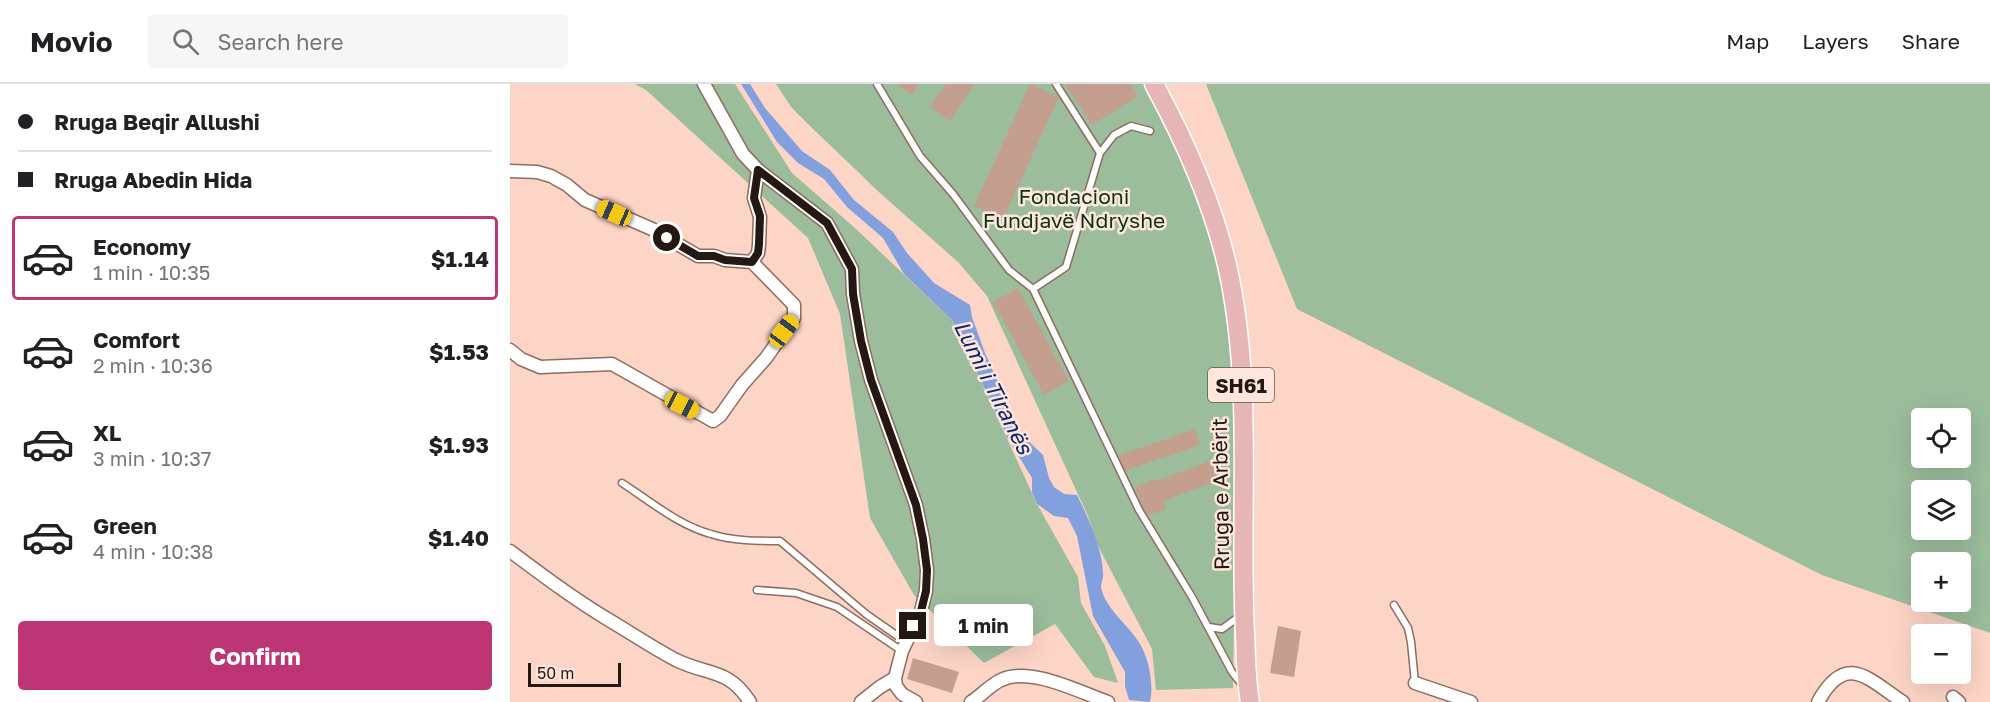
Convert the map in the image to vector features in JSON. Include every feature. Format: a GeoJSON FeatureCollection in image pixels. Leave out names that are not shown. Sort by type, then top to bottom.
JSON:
{"type":"FeatureCollection","features":[{"type":"Feature","properties":{"kind":"main road","name":"Rruga e Arbërit"},"geometry":{"type":"LineString","coordinates":[[1155,84],[1185,143],[1220,242],[1230,278],[1236,318],[1241,384],[1247,699]]}},
{"type":"Feature","properties":{"kind":"street"},"geometry":{"type":"LineString","coordinates":[[704,84],[743,154],[758,170],[827,223],[852,269],[853,294],[863,351],[871,380],[916,505],[923,539],[927,570],[926,591],[921,611],[904,647],[895,678],[896,687],[902,694],[916,702]]}},
{"type":"Feature","properties":{"kind":"street"},"geometry":{"type":"LineString","coordinates":[[752,262],[758,253],[759,244],[760,216],[754,198],[758,170]]}},
{"type":"Feature","properties":{"kind":"street"},"geometry":{"type":"LineString","coordinates":[[510,171],[537,172],[551,176],[567,185],[585,200],[652,229],[698,256],[752,262],[794,305],[794,318],[766,358],[742,385],[720,416],[713,420],[612,364],[540,367],[521,359],[510,350]]}},
{"type":"Feature","properties":{"kind":"street"},"geometry":{"type":"LineString","coordinates":[[510,367],[521,359]]}},
{"type":"Feature","properties":{"kind":"street"},"geometry":{"type":"LineString","coordinates":[[510,551],[608,620],[675,659],[733,681],[750,702]]}},
{"type":"Feature","properties":{"kind":"street"},"geometry":{"type":"LineString","coordinates":[[1818,702],[1836,679],[1856,672],[1868,677],[1903,702]]}},
{"type":"Feature","properties":{"kind":"street"},"geometry":{"type":"LineString","coordinates":[[971,702],[1001,680],[1024,675],[1040,678],[1108,702]]}},
{"type":"Feature","properties":{"kind":"street"},"geometry":{"type":"LineString","coordinates":[[861,702],[895,678]]}},
{"type":"Feature","properties":{"kind":"street"},"geometry":{"type":"LineString","coordinates":[[1415,682],[1472,702]]}},
{"type":"Feature","properties":{"kind":"lane"},"geometry":{"type":"LineString","coordinates":[[877,84],[920,156],[953,194],[1009,270],[1033,289],[1139,510],[1174,565],[1247,699]]}},
{"type":"Feature","properties":{"kind":"lane"},"geometry":{"type":"LineString","coordinates":[[1056,84],[1100,153]]}},
{"type":"Feature","properties":{"kind":"lane"},"geometry":{"type":"LineString","coordinates":[[1033,289],[1066,267],[1100,153],[1114,135],[1131,126],[1150,131]]}},
{"type":"Feature","properties":{"kind":"lane"},"geometry":{"type":"LineString","coordinates":[[622,483],[689,526],[711,534],[759,542],[780,541],[904,647]]}},
{"type":"Feature","properties":{"kind":"lane"},"geometry":{"type":"LineString","coordinates":[[757,591],[796,593],[837,607],[904,647]]}},
{"type":"Feature","properties":{"kind":"lane"},"geometry":{"type":"LineString","coordinates":[[1394,605],[1408,628],[1415,682]]}},
{"type":"Feature","properties":{"kind":"lane"},"geometry":{"type":"LineString","coordinates":[[1209,627],[1222,629],[1244,613]]}},
{"type":"Feature","properties":{"kind":"green space"},"geometry":{"type":"Polygon","coordinates":[[[635,84],[735,84],[792,173],[855,228],[953,321],[1037,504],[1078,577],[1081,603],[1105,646],[1118,683],[1094,677],[1055,624],[984,663],[914,595],[870,518],[840,314],[808,238],[646,90],[635,84]]]}},
{"type":"Feature","properties":{"kind":"green space","name":"Fondacioni Fundjavë Ndryshe"},"geometry":{"type":"Polygon","coordinates":[[[776,84],[1153,84],[1220,257],[1235,371],[1233,688],[1156,690],[1152,649],[1097,544],[1088,516],[987,296],[958,262],[880,193],[791,107],[776,84]]]}},
{"type":"Feature","properties":{"kind":"green space"},"geometry":{"type":"Polygon","coordinates":[[[1206,84],[1990,84],[1990,633],[1971,626],[1971,624],[1964,624],[1929,612],[1971,612],[1971,552],[1911,552],[1911,606],[1822,575],[1297,309],[1206,84]]]}},
{"type":"Feature","properties":{"kind":"water","name":"Lumi i Tiranës"},"geometry":{"type":"Polygon","coordinates":[[[741,84],[750,84],[765,108],[802,151],[830,170],[854,200],[893,232],[907,253],[934,283],[970,305],[985,353],[1021,434],[1043,455],[1049,478],[1054,487],[1064,494],[1077,495],[1085,512],[1100,554],[1103,595],[1112,610],[1140,644],[1146,657],[1151,680],[1150,702],[1129,700],[1125,686],[1125,672],[1093,616],[1077,536],[1068,518],[1054,516],[1037,504],[1032,492],[1032,478],[1008,439],[953,321],[904,274],[883,238],[847,207],[824,179],[798,163],[777,142],[741,84]]]}},
{"type":"Feature","properties":{"kind":"building"},"geometry":{"type":"Polygon","coordinates":[[[896,84],[919,84],[912,95],[896,84]]]}},
{"type":"Feature","properties":{"kind":"building"},"geometry":{"type":"Polygon","coordinates":[[[946,84],[975,84],[950,121],[930,107],[946,84]]]}},
{"type":"Feature","properties":{"kind":"building"},"geometry":{"type":"Polygon","coordinates":[[[1030,84],[1059,97],[1003,219],[974,206],[1030,84]]]}},
{"type":"Feature","properties":{"kind":"building"},"geometry":{"type":"Polygon","coordinates":[[[1065,84],[1131,84],[1138,96],[1092,125],[1065,84]]]}},
{"type":"Feature","properties":{"kind":"building"},"geometry":{"type":"Polygon","coordinates":[[[1018,288],[1069,381],[1044,395],[993,302],[1018,288]]]}},
{"type":"Feature","properties":{"kind":"building"},"geometry":{"type":"Polygon","coordinates":[[[1195,429],[1200,445],[1124,471],[1119,455],[1195,429]]]}},
{"type":"Feature","properties":{"kind":"building"},"geometry":{"type":"Polygon","coordinates":[[[1213,460],[1220,480],[1163,501],[1166,509],[1146,516],[1135,487],[1213,460]]]}},
{"type":"Feature","properties":{"kind":"building"},"geometry":{"type":"Polygon","coordinates":[[[1278,626],[1301,631],[1294,677],[1270,673],[1278,626]]]}},
{"type":"Feature","properties":{"kind":"building"},"geometry":{"type":"Polygon","coordinates":[[[913,658],[959,672],[952,693],[907,679],[913,658]]]}},
{"type":"Feature","properties":{"kind":"route"},"geometry":{"type":"LineString","coordinates":[[667,238],[698,256],[752,262],[758,253],[759,244],[760,216],[754,198],[758,170],[827,223],[852,269],[853,294],[861,341],[871,380],[916,505],[927,570],[926,591],[921,611],[913,626]]}}]}
